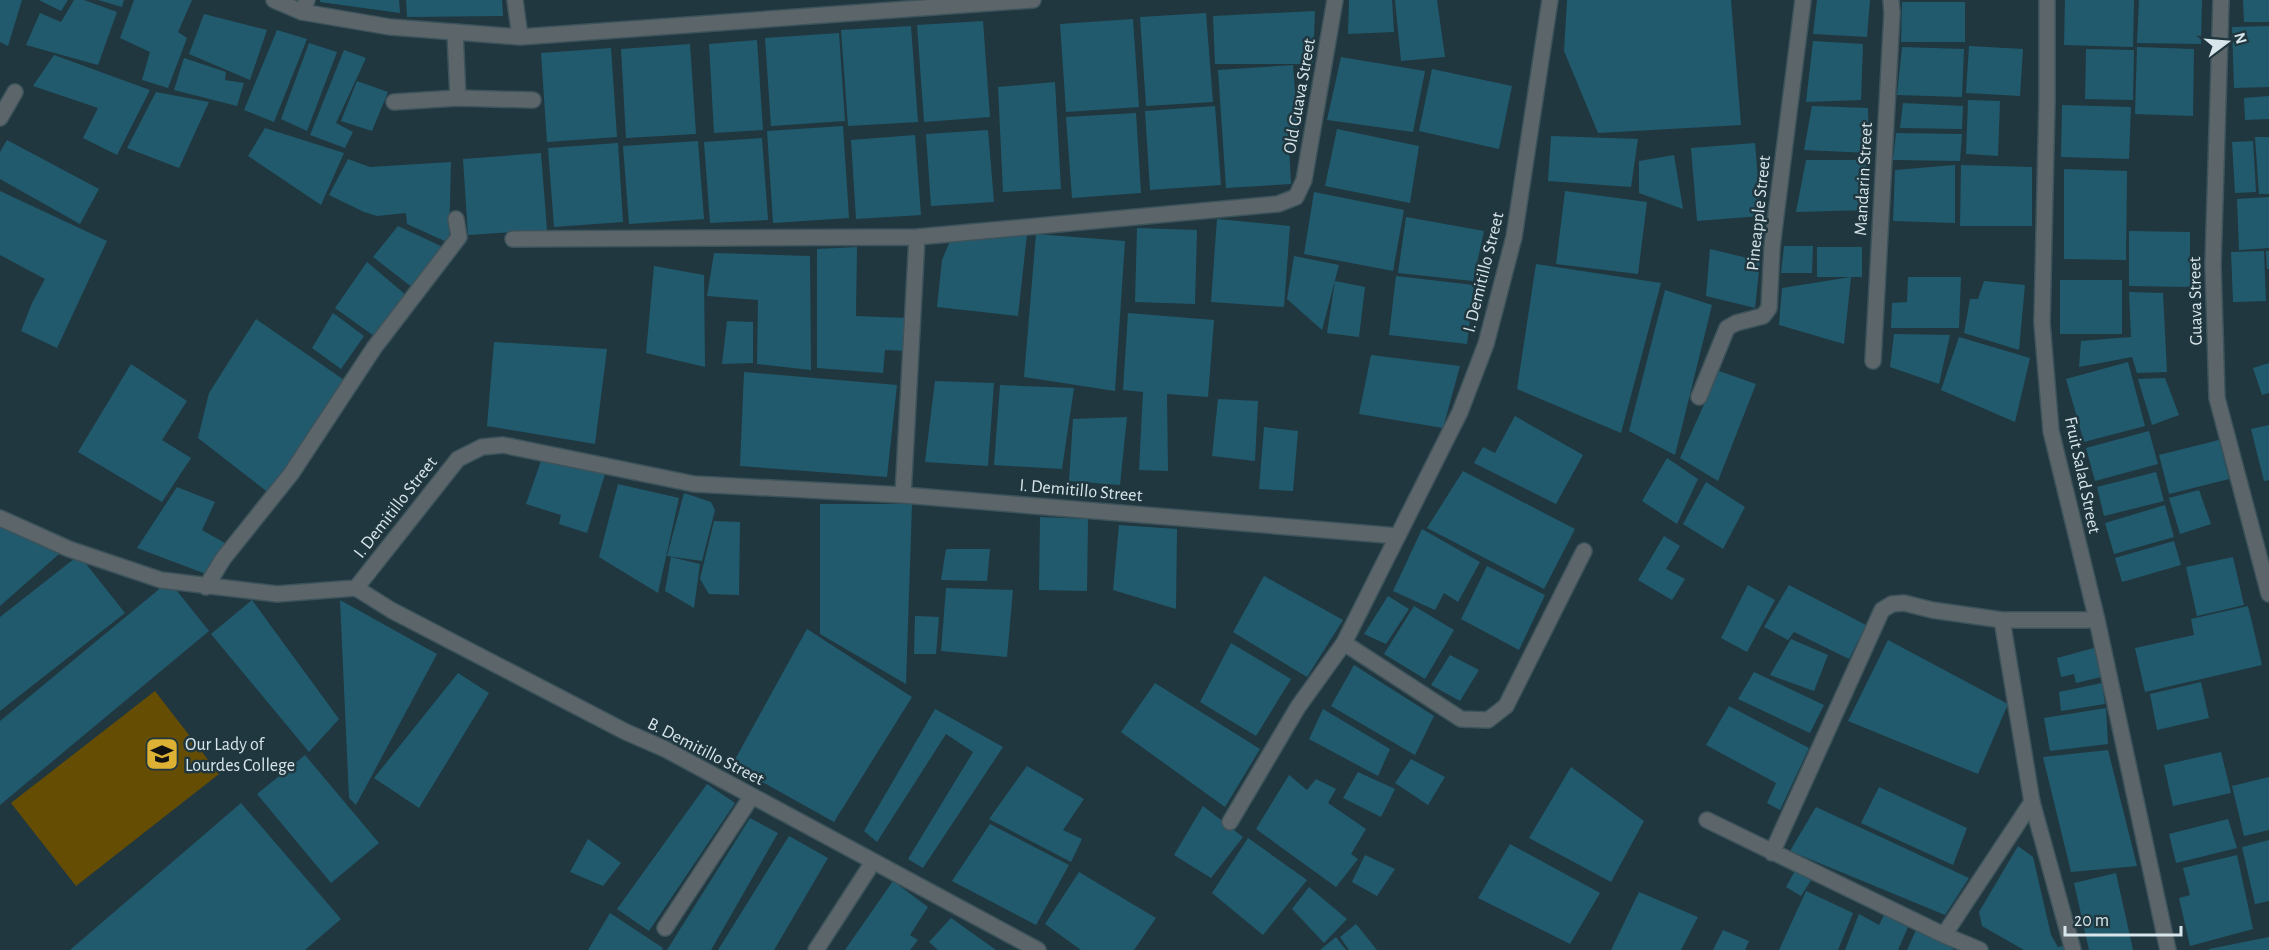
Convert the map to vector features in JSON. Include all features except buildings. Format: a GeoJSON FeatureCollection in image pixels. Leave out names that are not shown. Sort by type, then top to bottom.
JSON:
{"type":"FeatureCollection","features":[{"type":"Feature","properties":{"kind":"street"},"geometry":{"type":"LineString","coordinates":[[274,0],[390,27],[520,37],[1033,0]]}},
{"type":"Feature","properties":{"kind":"street"},"geometry":{"type":"LineString","coordinates":[[515,0],[520,37]]}},
{"type":"Feature","properties":{"kind":"street","name":"Old Guava Street"},"geometry":{"type":"LineString","coordinates":[[917,237],[1278,204],[1296,197],[1304,180],[1335,0]]}},
{"type":"Feature","properties":{"kind":"street","name":"I. Demitillo Street"},"geometry":{"type":"LineString","coordinates":[[1230,822],[1298,707],[1344,643],[1460,412],[1486,344],[1514,237],[1550,0]]}},
{"type":"Feature","properties":{"kind":"street","name":"Pineapple Street"},"geometry":{"type":"LineString","coordinates":[[1699,397],[1727,328],[1736,323],[1763,316],[1769,308],[1772,247],[1803,0]]}},
{"type":"Feature","properties":{"kind":"street","name":"Mandarin Street"},"geometry":{"type":"LineString","coordinates":[[1873,361],[1891,0]]}},
{"type":"Feature","properties":{"kind":"street","name":"Fruit Salad Street"},"geometry":{"type":"LineString","coordinates":[[2047,0],[2042,323],[2051,431],[2097,620],[2168,950]]}},
{"type":"Feature","properties":{"kind":"street","name":"Guava Street"},"geometry":{"type":"LineString","coordinates":[[2221,0],[2212,265],[2217,398],[2269,594]]}},
{"type":"Feature","properties":{"kind":"street"},"geometry":{"type":"LineString","coordinates":[[455,32],[458,98]]}},
{"type":"Feature","properties":{"kind":"street"},"geometry":{"type":"LineString","coordinates":[[0,118],[15,92]]}},
{"type":"Feature","properties":{"kind":"street"},"geometry":{"type":"LineString","coordinates":[[394,102],[458,98],[533,100]]}},
{"type":"Feature","properties":{"kind":"street"},"geometry":{"type":"LineString","coordinates":[[206,587],[223,559],[291,474],[374,348],[459,237],[456,219]]}},
{"type":"Feature","properties":{"kind":"street"},"geometry":{"type":"LineString","coordinates":[[513,239],[917,237],[903,495]]}},
{"type":"Feature","properties":{"kind":"street","name":"I. Demitillo Street"},"geometry":{"type":"LineString","coordinates":[[356,588],[458,459],[482,447],[503,445],[694,484],[903,495],[1398,536]]}},
{"type":"Feature","properties":{"kind":"street"},"geometry":{"type":"LineString","coordinates":[[0,518],[69,549],[161,580],[277,594],[356,588]]}},
{"type":"Feature","properties":{"kind":"street"},"geometry":{"type":"LineString","coordinates":[[1344,643],[1461,719],[1488,720],[1506,706],[1584,551]]}},
{"type":"Feature","properties":{"kind":"street","name":"B. Demitillo Street"},"geometry":{"type":"LineString","coordinates":[[356,588],[391,610],[626,732],[665,749],[1038,950]]}},
{"type":"Feature","properties":{"kind":"street"},"geometry":{"type":"LineString","coordinates":[[1772,853],[1882,610],[1892,604],[1904,603],[1932,610],[2002,620],[2097,620]]}},
{"type":"Feature","properties":{"kind":"street"},"geometry":{"type":"LineString","coordinates":[[2002,620],[2032,802],[2073,950]]}},
{"type":"Feature","properties":{"kind":"street"},"geometry":{"type":"LineString","coordinates":[[665,928],[752,796]]}},
{"type":"Feature","properties":{"kind":"street"},"geometry":{"type":"LineString","coordinates":[[1944,935],[2032,802]]}},
{"type":"Feature","properties":{"kind":"street"},"geometry":{"type":"LineString","coordinates":[[1707,820],[1944,935],[1980,950]]}},
{"type":"Feature","properties":{"kind":"street"},"geometry":{"type":"LineString","coordinates":[[816,950],[873,862]]}},
{"type":"Feature","properties":{"kind":"shaded area"},"geometry":{"type":"Polygon","coordinates":[[[155,691],[219,774],[76,886],[11,803],[155,691]]]}},
{"type":"Feature","properties":{"kind":"place","name":"Our Lady of Lourdes College"},"geometry":{"type":"Point","coordinates":[162,754]}}]}
